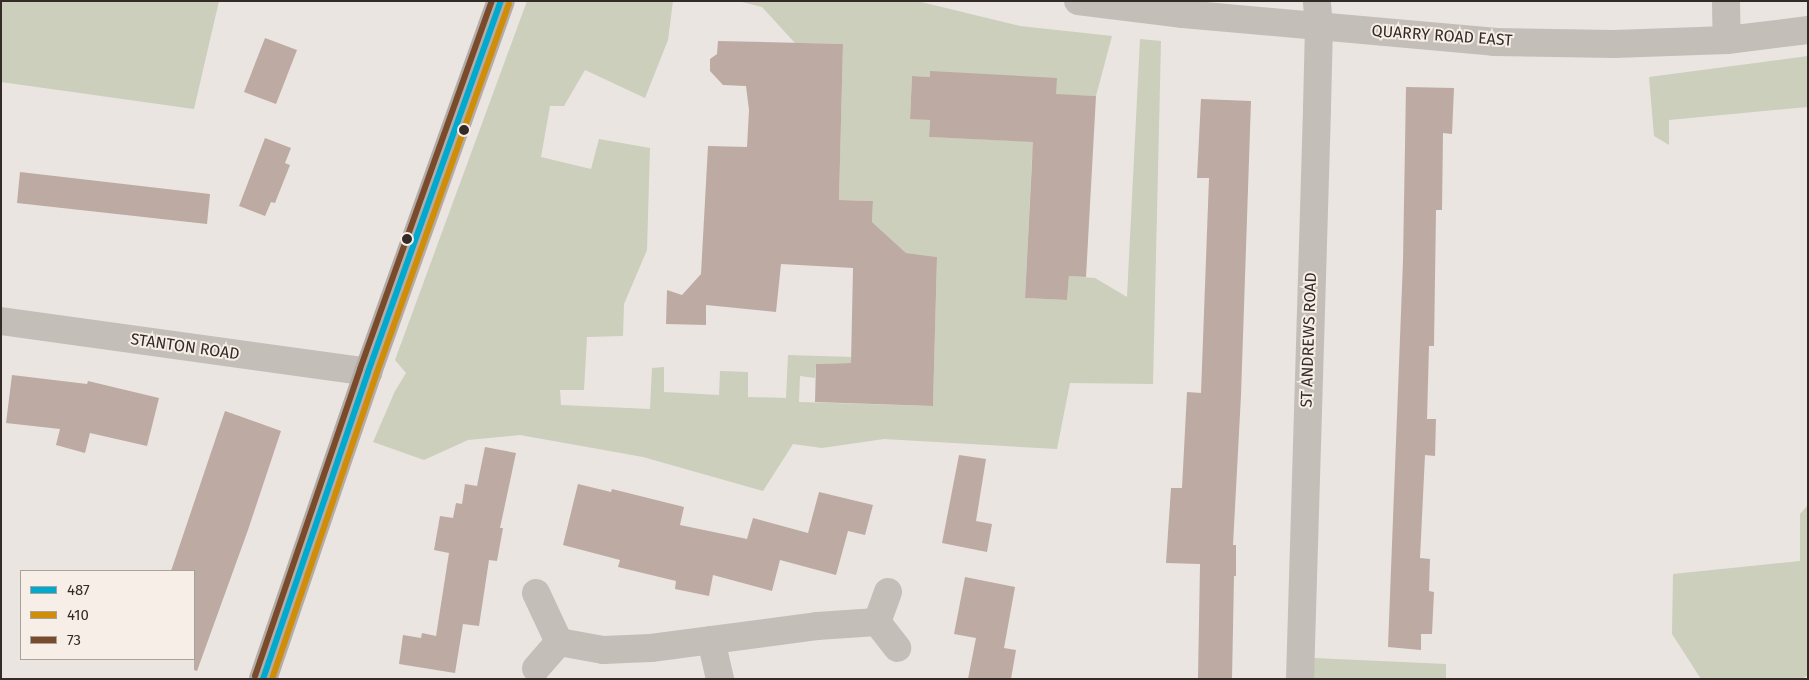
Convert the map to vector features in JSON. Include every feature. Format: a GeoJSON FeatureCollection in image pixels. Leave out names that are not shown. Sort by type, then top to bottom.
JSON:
{"type":"FeatureCollection","features":[{"type":"Feature","properties":{"kind":"main road"},"geometry":{"type":"LineString","coordinates":[[263,679],[368,372],[501,1]]}},
{"type":"Feature","properties":{"kind":"street","name":"QUARRY ROAD EAST"},"geometry":{"type":"LineString","coordinates":[[1078,1],[1318,14],[1494,42],[1614,44],[1727,40],[1808,30]]}},
{"type":"Feature","properties":{"kind":"street"},"geometry":{"type":"LineString","coordinates":[[1726,1],[1727,40]]}},
{"type":"Feature","properties":{"kind":"street","name":"ST ANDREWS ROAD"},"geometry":{"type":"LineString","coordinates":[[1300,679],[1318,14]]}},
{"type":"Feature","properties":{"kind":"street","name":"STANTON ROAD"},"geometry":{"type":"LineString","coordinates":[[1,321],[368,372]]}},
{"type":"Feature","properties":{"kind":"street"},"geometry":{"type":"LineString","coordinates":[[878,622],[888,592]]}},
{"type":"Feature","properties":{"kind":"street"},"geometry":{"type":"LineString","coordinates":[[536,593],[559,642]]}},
{"type":"Feature","properties":{"kind":"street"},"geometry":{"type":"LineString","coordinates":[[559,642],[603,650],[651,648],[817,626],[878,622]]}},
{"type":"Feature","properties":{"kind":"street"},"geometry":{"type":"LineString","coordinates":[[878,622],[897,648]]}},
{"type":"Feature","properties":{"kind":"street"},"geometry":{"type":"LineString","coordinates":[[711,640],[720,679]]}},
{"type":"Feature","properties":{"kind":"street"},"geometry":{"type":"LineString","coordinates":[[536,668],[559,642]]}},
{"type":"Feature","properties":{"kind":"green space"},"geometry":{"type":"Polygon","coordinates":[[[1,1],[219,1],[194,109],[1,82],[1,1]]]}},
{"type":"Feature","properties":{"kind":"green space"},"geometry":{"type":"Polygon","coordinates":[[[527,1],[673,1],[668,40],[645,98],[585,70],[564,106],[550,106],[541,157],[591,169],[599,139],[650,148],[647,250],[624,304],[623,336],[587,337],[584,390],[560,390],[561,405],[650,409],[652,368],[664,367],[664,392],[719,395],[720,371],[748,372],[748,397],[786,398],[788,355],[852,357],[851,363],[816,364],[815,378],[800,376],[799,402],[933,406],[937,257],[906,253],[872,222],[873,201],[839,200],[843,44],[795,43],[762,7],[738,1],[917,1],[1020,26],[1112,36],[1096,96],[1072,95],[1070,122],[930,77],[912,76],[910,118],[930,120],[929,137],[1039,142],[1032,157],[1025,298],[1067,300],[1069,276],[1095,278],[1127,297],[1140,39],[1161,41],[1153,384],[1070,383],[1057,449],[884,439],[822,448],[793,444],[763,491],[643,457],[520,435],[468,440],[424,460],[373,442],[395,391],[406,373],[395,360],[527,1]]]}},
{"type":"Feature","properties":{"kind":"green space"},"geometry":{"type":"Polygon","coordinates":[[[1808,56],[1808,107],[1669,120],[1669,145],[1654,136],[1649,77],[1808,56]]]}},
{"type":"Feature","properties":{"kind":"green space"},"geometry":{"type":"Polygon","coordinates":[[[1808,505],[1808,675],[1802,679],[1701,679],[1672,634],[1673,574],[1800,561],[1800,514],[1808,505]]]}},
{"type":"Feature","properties":{"kind":"green space"},"geometry":{"type":"Polygon","coordinates":[[[1314,658],[1446,664],[1446,679],[1314,679],[1314,658]]]}},
{"type":"Feature","properties":{"kind":"building"},"geometry":{"type":"Polygon","coordinates":[[[265,38],[297,50],[276,104],[244,92],[265,38]]]}},
{"type":"Feature","properties":{"kind":"building"},"geometry":{"type":"Polygon","coordinates":[[[718,41],[843,44],[839,200],[873,201],[872,222],[906,253],[937,257],[933,406],[815,402],[816,364],[851,363],[853,268],[781,264],[776,312],[706,305],[706,325],[666,324],[667,290],[682,295],[701,274],[708,146],[747,147],[749,110],[746,86],[723,85],[710,71],[710,59],[717,54],[718,41]]]}},
{"type":"Feature","properties":{"kind":"building"},"geometry":{"type":"Polygon","coordinates":[[[930,71],[1057,78],[1056,94],[1096,96],[1086,277],[1069,276],[1067,300],[1025,298],[1033,142],[929,137],[930,120],[910,119],[912,76],[930,77],[930,71]]]}},
{"type":"Feature","properties":{"kind":"building"},"geometry":{"type":"Polygon","coordinates":[[[1406,87],[1454,88],[1452,134],[1443,133],[1442,210],[1436,210],[1434,346],[1429,346],[1427,419],[1436,419],[1435,456],[1425,455],[1420,558],[1430,559],[1429,591],[1434,592],[1432,634],[1421,634],[1421,650],[1388,647],[1403,261],[1406,87]]]}},
{"type":"Feature","properties":{"kind":"building"},"geometry":{"type":"Polygon","coordinates":[[[1201,99],[1251,101],[1241,395],[1233,545],[1236,545],[1236,576],[1234,576],[1232,679],[1198,679],[1200,564],[1166,563],[1171,488],[1182,488],[1187,392],[1201,393],[1209,178],[1197,178],[1201,99]]]}},
{"type":"Feature","properties":{"kind":"building"},"geometry":{"type":"Polygon","coordinates":[[[265,138],[291,148],[285,163],[290,165],[275,203],[271,202],[265,216],[239,206],[265,138]]]}},
{"type":"Feature","properties":{"kind":"building"},"geometry":{"type":"Polygon","coordinates":[[[20,172],[210,194],[207,224],[17,203],[20,172]]]}},
{"type":"Feature","properties":{"kind":"building"},"geometry":{"type":"Polygon","coordinates":[[[12,375],[87,384],[88,381],[159,398],[147,446],[90,433],[85,453],[56,445],[60,429],[6,423],[12,375]]]}},
{"type":"Feature","properties":{"kind":"building"},"geometry":{"type":"Polygon","coordinates":[[[225,411],[281,431],[248,530],[197,671],[194,670],[195,570],[171,570],[225,411]]]}},
{"type":"Feature","properties":{"kind":"building"},"geometry":{"type":"Polygon","coordinates":[[[485,447],[516,453],[500,528],[503,528],[497,561],[489,560],[479,626],[463,624],[455,673],[399,664],[403,635],[421,638],[422,633],[436,636],[449,553],[434,550],[440,516],[453,518],[456,503],[462,504],[465,484],[477,486],[485,447]]]}},
{"type":"Feature","properties":{"kind":"building"},"geometry":{"type":"Polygon","coordinates":[[[959,455],[986,459],[976,521],[992,524],[987,552],[942,543],[959,455]]]}},
{"type":"Feature","properties":{"kind":"building"},"geometry":{"type":"Polygon","coordinates":[[[578,484],[611,492],[612,489],[684,507],[680,525],[747,539],[753,518],[808,533],[819,492],[873,505],[865,535],[848,531],[836,575],[780,560],[772,591],[713,575],[709,596],[675,589],[676,581],[618,567],[620,560],[563,545],[578,484]]]}},
{"type":"Feature","properties":{"kind":"building"},"geometry":{"type":"Polygon","coordinates":[[[965,577],[1015,587],[1004,648],[1016,650],[1011,679],[968,679],[976,638],[954,634],[965,577]]]}},
{"type":"Feature","properties":{"kind":"transit line","name":"73"},"geometry":{"type":"LineString","coordinates":[[255,676],[360,369],[492,1]]}},
{"type":"Feature","properties":{"kind":"transit line","name":"487"},"geometry":{"type":"LineString","coordinates":[[263,679],[368,372],[501,1]]}},
{"type":"Feature","properties":{"kind":"transit line","name":"410"},"geometry":{"type":"LineString","coordinates":[[272,679],[376,375],[509,4]]}}]}
